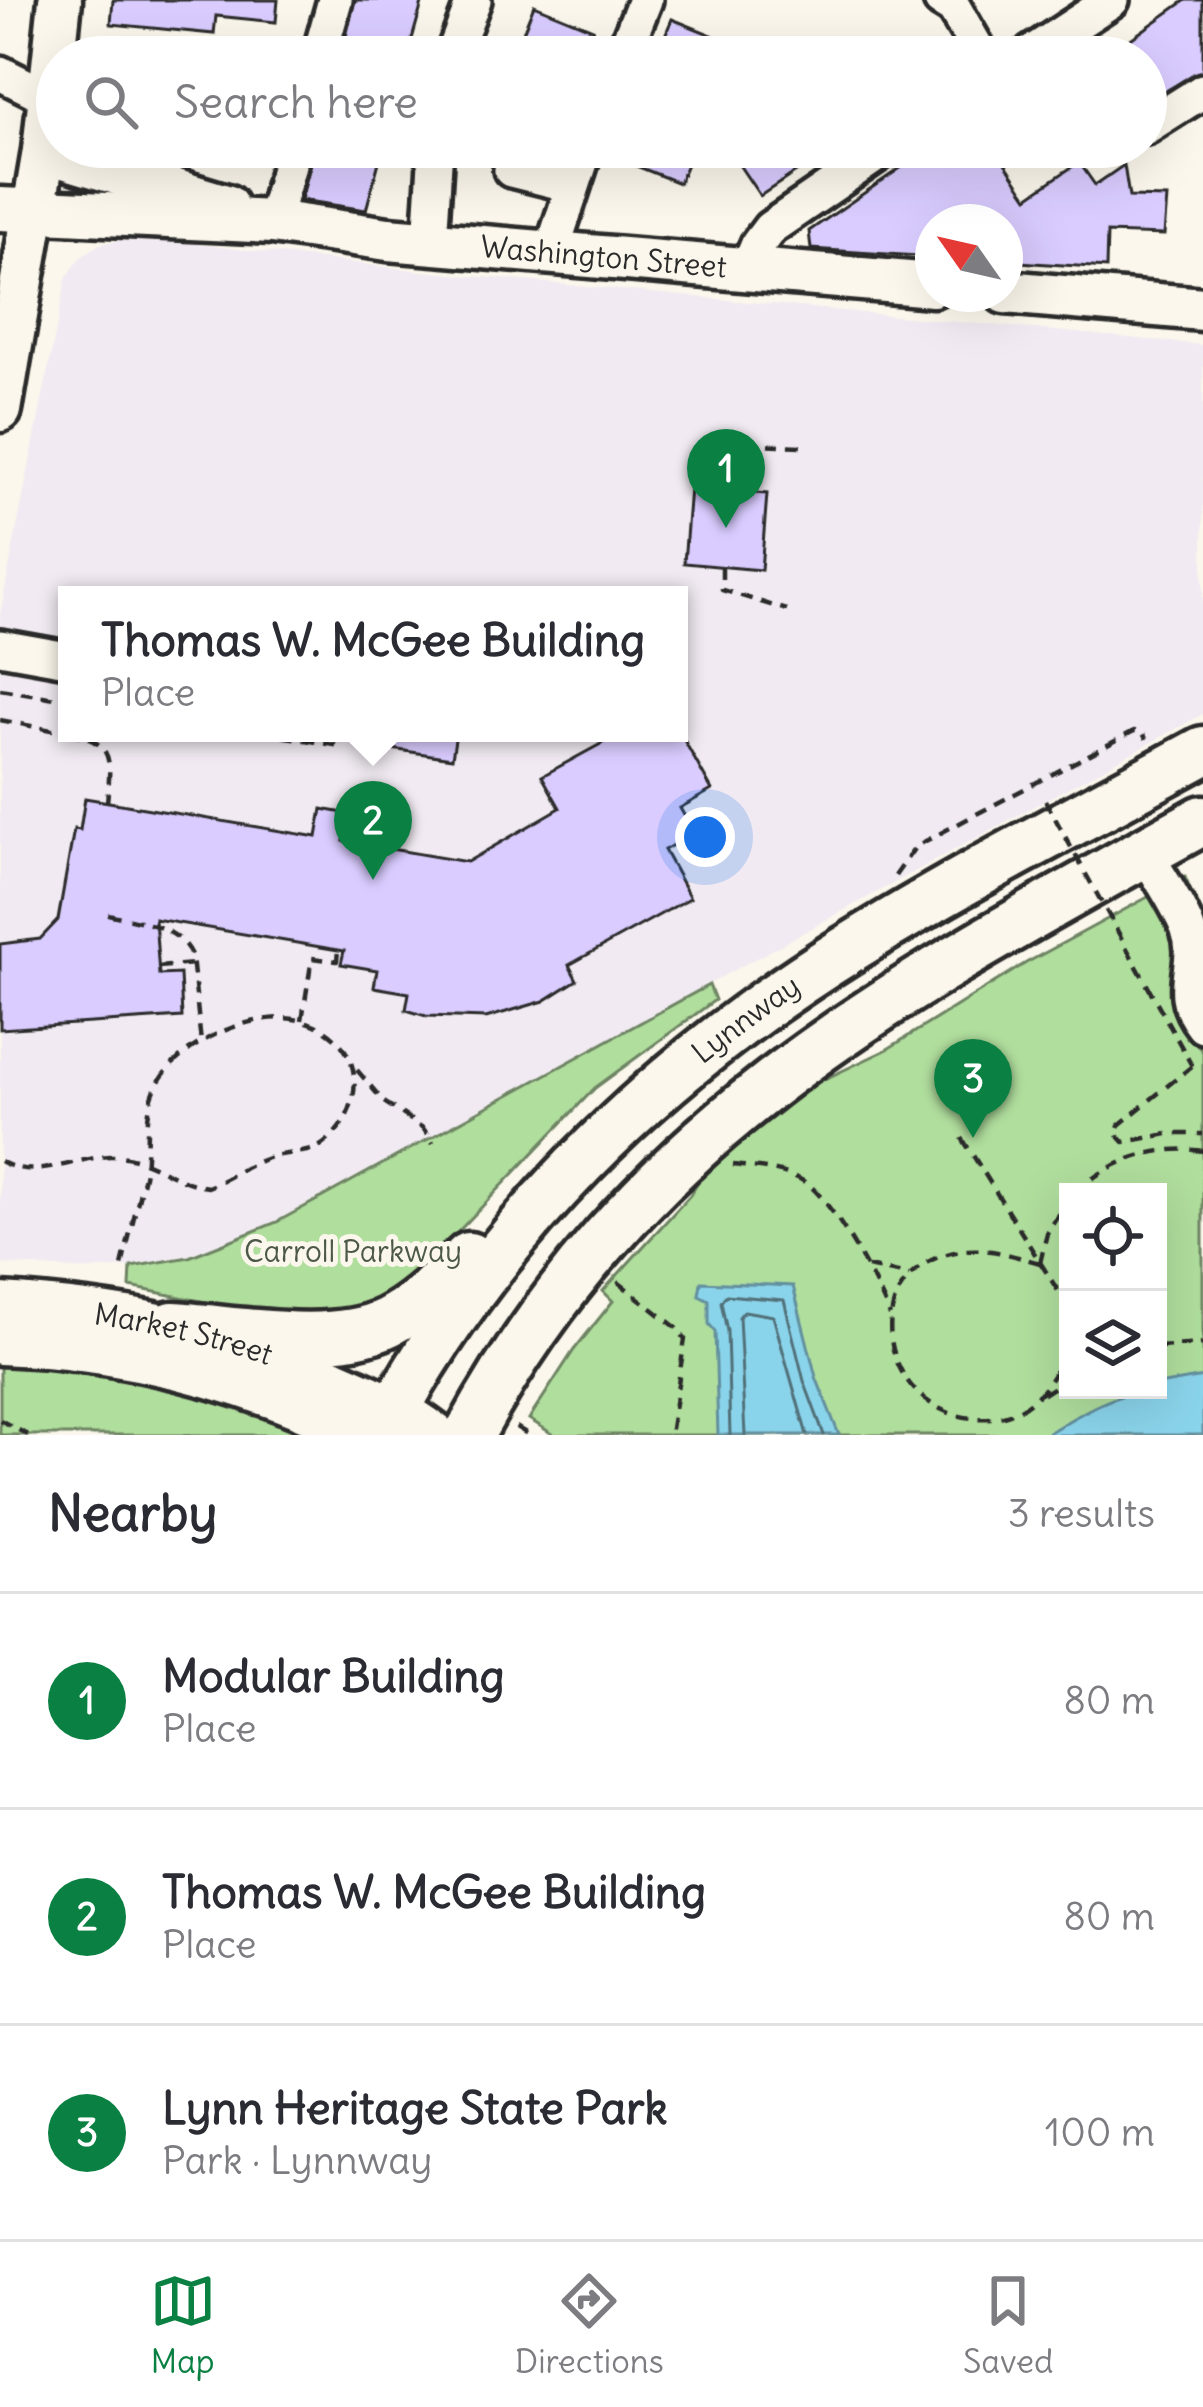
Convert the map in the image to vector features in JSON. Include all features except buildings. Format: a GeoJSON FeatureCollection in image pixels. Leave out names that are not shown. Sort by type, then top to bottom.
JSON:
{"type":"FeatureCollection","features":[{"type":"Feature","properties":{"kind":"highway","name":"Lynnway"},"geometry":{"type":"LineString","coordinates":[[366,1418],[440,1334],[526,1220],[599,1143],[684,1067],[818,968],[1203,751]]}},
{"type":"Feature","properties":{"kind":"highway","name":"Lynnway"},"geometry":{"type":"LineString","coordinates":[[469,1435],[534,1330],[596,1247],[667,1172],[730,1115],[827,1040],[915,983],[1152,865],[1203,820]]}},
{"type":"Feature","properties":{"kind":"highway"},"geometry":{"type":"LineString","coordinates":[[173,1326],[324,1336],[384,1324],[415,1305],[599,1143]]}},
{"type":"Feature","properties":{"kind":"main road"},"geometry":{"type":"LineString","coordinates":[[56,36],[60,0]]}},
{"type":"Feature","properties":{"kind":"main road"},"geometry":{"type":"LineString","coordinates":[[0,410],[17,210],[37,168]]}},
{"type":"Feature","properties":{"kind":"main road","name":"Washington Street"},"geometry":{"type":"LineString","coordinates":[[104,168],[272,222]]}},
{"type":"Feature","properties":{"kind":"main road","name":"Washington Street"},"geometry":{"type":"LineString","coordinates":[[17,210],[272,222],[430,242],[915,284]]}},
{"type":"Feature","properties":{"kind":"main road"},"geometry":{"type":"LineString","coordinates":[[1023,294],[1203,309]]}},
{"type":"Feature","properties":{"kind":"main road","name":"Market Street"},"geometry":{"type":"LineString","coordinates":[[0,1305],[96,1312],[173,1326],[262,1352],[366,1418]]}},
{"type":"Feature","properties":{"kind":"main road","name":"Market Street"},"geometry":{"type":"LineString","coordinates":[[0,1342],[94,1350],[173,1364],[366,1418]]}},
{"type":"Feature","properties":{"kind":"main road"},"geometry":{"type":"LineString","coordinates":[[366,1418],[436,1435]]}},
{"type":"Feature","properties":{"kind":"street"},"geometry":{"type":"LineString","coordinates":[[325,36],[335,0]]}},
{"type":"Feature","properties":{"kind":"street"},"geometry":{"type":"LineString","coordinates":[[460,36],[474,0]]}},
{"type":"Feature","properties":{"kind":"street"},"geometry":{"type":"LineString","coordinates":[[630,36],[645,0]]}},
{"type":"Feature","properties":{"kind":"street"},"geometry":{"type":"LineString","coordinates":[[941,0],[954,8],[970,36]]}},
{"type":"Feature","properties":{"kind":"street"},"geometry":{"type":"LineString","coordinates":[[1066,36],[1112,0]]}},
{"type":"Feature","properties":{"kind":"street"},"geometry":{"type":"LineString","coordinates":[[0,73],[36,91]]}},
{"type":"Feature","properties":{"kind":"street"},"geometry":{"type":"LineString","coordinates":[[1167,114],[1203,91]]}},
{"type":"Feature","properties":{"kind":"street"},"geometry":{"type":"LineString","coordinates":[[272,222],[287,168]]}},
{"type":"Feature","properties":{"kind":"street"},"geometry":{"type":"LineString","coordinates":[[430,242],[435,168]]}},
{"type":"Feature","properties":{"kind":"street"},"geometry":{"type":"LineString","coordinates":[[551,253],[578,168]]}},
{"type":"Feature","properties":{"kind":"street"},"geometry":{"type":"LineString","coordinates":[[747,270],[770,228],[857,168]]}},
{"type":"Feature","properties":{"kind":"street"},"geometry":{"type":"LineString","coordinates":[[511,170],[571,185]]}},
{"type":"Feature","properties":{"kind":"street"},"geometry":{"type":"LineString","coordinates":[[0,647],[58,657]]}},
{"type":"Feature","properties":{"kind":"street"},"geometry":{"type":"LineString","coordinates":[[1152,865],[1188,928],[1193,953],[1187,1000],[1203,1026]]}},
{"type":"Feature","properties":{"kind":"path"},"geometry":{"type":"LineString","coordinates":[[730,490],[732,443],[802,446]]}},
{"type":"Feature","properties":{"kind":"path"},"geometry":{"type":"LineString","coordinates":[[722,567],[722,590],[787,610]]}},
{"type":"Feature","properties":{"kind":"path"},"geometry":{"type":"LineString","coordinates":[[0,688],[58,698]]}},
{"type":"Feature","properties":{"kind":"path"},"geometry":{"type":"LineString","coordinates":[[0,720],[58,731]]}},
{"type":"Feature","properties":{"kind":"path"},"geometry":{"type":"LineString","coordinates":[[894,878],[916,846],[1133,731],[1146,737],[1141,746]]}},
{"type":"Feature","properties":{"kind":"path"},"geometry":{"type":"LineString","coordinates":[[96,742],[106,752],[107,802]]}},
{"type":"Feature","properties":{"kind":"path"},"geometry":{"type":"LineString","coordinates":[[317,742],[341,746]]}},
{"type":"Feature","properties":{"kind":"path"},"geometry":{"type":"LineString","coordinates":[[1045,800],[1192,1066],[1119,1125],[1116,1133],[1124,1142],[1203,1134]]}},
{"type":"Feature","properties":{"kind":"path"},"geometry":{"type":"LineString","coordinates":[[1099,914],[1152,865]]}},
{"type":"Feature","properties":{"kind":"path"},"geometry":{"type":"LineString","coordinates":[[108,914],[172,933],[190,950],[201,1043]]}},
{"type":"Feature","properties":{"kind":"path"},"geometry":{"type":"LineString","coordinates":[[302,1021],[312,958],[337,961],[338,950]]}},
{"type":"Feature","properties":{"kind":"path"},"geometry":{"type":"LineString","coordinates":[[158,967],[193,964]]}},
{"type":"Feature","properties":{"kind":"path"},"geometry":{"type":"LineString","coordinates":[[120,1274],[146,1161],[155,1089],[174,1064],[201,1043],[260,1021],[302,1021],[321,1028],[339,1043],[384,1102],[423,1128],[433,1144]]}},
{"type":"Feature","properties":{"kind":"path"},"geometry":{"type":"LineString","coordinates":[[0,1161],[26,1172],[108,1156],[146,1161],[208,1187],[266,1158],[318,1147],[331,1137],[348,1112],[357,1070]]}},
{"type":"Feature","properties":{"kind":"path"},"geometry":{"type":"LineString","coordinates":[[962,1138],[1059,1292]]}},
{"type":"Feature","properties":{"kind":"path"},"geometry":{"type":"LineString","coordinates":[[1088,1183],[1137,1157],[1164,1150],[1203,1151]]}},
{"type":"Feature","properties":{"kind":"path"},"geometry":{"type":"LineString","coordinates":[[722,1163],[760,1168],[803,1181],[813,1189],[867,1267],[890,1316],[893,1360],[907,1387],[926,1402],[952,1417],[981,1421],[1012,1415],[1059,1384]]}},
{"type":"Feature","properties":{"kind":"path"},"geometry":{"type":"LineString","coordinates":[[1040,1263],[1047,1233],[1059,1214]]}},
{"type":"Feature","properties":{"kind":"path"},"geometry":{"type":"LineString","coordinates":[[890,1316],[911,1275],[964,1250],[989,1250],[1040,1263]]}},
{"type":"Feature","properties":{"kind":"path"},"geometry":{"type":"LineString","coordinates":[[867,1267],[911,1275]]}},
{"type":"Feature","properties":{"kind":"path"},"geometry":{"type":"LineString","coordinates":[[611,1277],[685,1339],[670,1435]]}},
{"type":"Feature","properties":{"kind":"path"},"geometry":{"type":"LineString","coordinates":[[1167,1346],[1203,1344]]}},
{"type":"Feature","properties":{"kind":"path"},"geometry":{"type":"LineString","coordinates":[[1033,1401],[1052,1379],[1059,1361]]}},
{"type":"Feature","properties":{"kind":"path"},"geometry":{"type":"LineString","coordinates":[[0,1420],[28,1435]]}},
{"type":"Feature","properties":{"kind":"shaded area"},"geometry":{"type":"Polygon","coordinates":[[[138,237],[421,271],[1203,345],[1203,714],[248,1236],[189,1257],[131,1267],[89,1270],[0,1264],[0,614],[66,279],[79,259],[99,244],[138,237]]]}},
{"type":"Feature","properties":{"kind":"green space"},"geometry":{"type":"Polygon","coordinates":[[[1185,877],[1203,921],[1203,1021],[1189,1035],[1203,1052],[1203,1416],[1177,1435],[554,1435],[529,1419],[613,1301],[603,1291],[690,1195],[703,1173],[804,1089],[886,1050],[1026,963],[1185,877]]]}},
{"type":"Feature","properties":{"kind":"green space","name":"Carroll Parkway"},"geometry":{"type":"Polygon","coordinates":[[[709,985],[715,1000],[595,1088],[394,1299],[311,1323],[130,1287],[131,1267],[189,1257],[277,1222],[709,985]]]}},
{"type":"Feature","properties":{"kind":"green space"},"geometry":{"type":"Polygon","coordinates":[[[0,1359],[175,1382],[319,1435],[0,1435],[0,1359]]]}},
{"type":"Feature","properties":{"kind":"water"},"geometry":{"type":"Polygon","coordinates":[[[701,1282],[793,1286],[816,1377],[839,1435],[718,1435],[715,1331],[709,1324],[709,1300],[699,1295],[701,1282]]]}},
{"type":"Feature","properties":{"kind":"water"},"geometry":{"type":"Polygon","coordinates":[[[1203,1377],[1203,1435],[1045,1435],[1113,1399],[1167,1399],[1167,1383],[1203,1377]]]}},
{"type":"Feature","properties":{"kind":"place","name":"Modular Building"},"geometry":{"type":"Point","coordinates":[726,528]}},
{"type":"Feature","properties":{"kind":"place","name":"Thomas W. McGee Building"},"geometry":{"type":"Point","coordinates":[373,880]}},
{"type":"Feature","properties":{"kind":"place","name":"Lynn Heritage State Park"},"geometry":{"type":"Point","coordinates":[973,1138]}}]}
